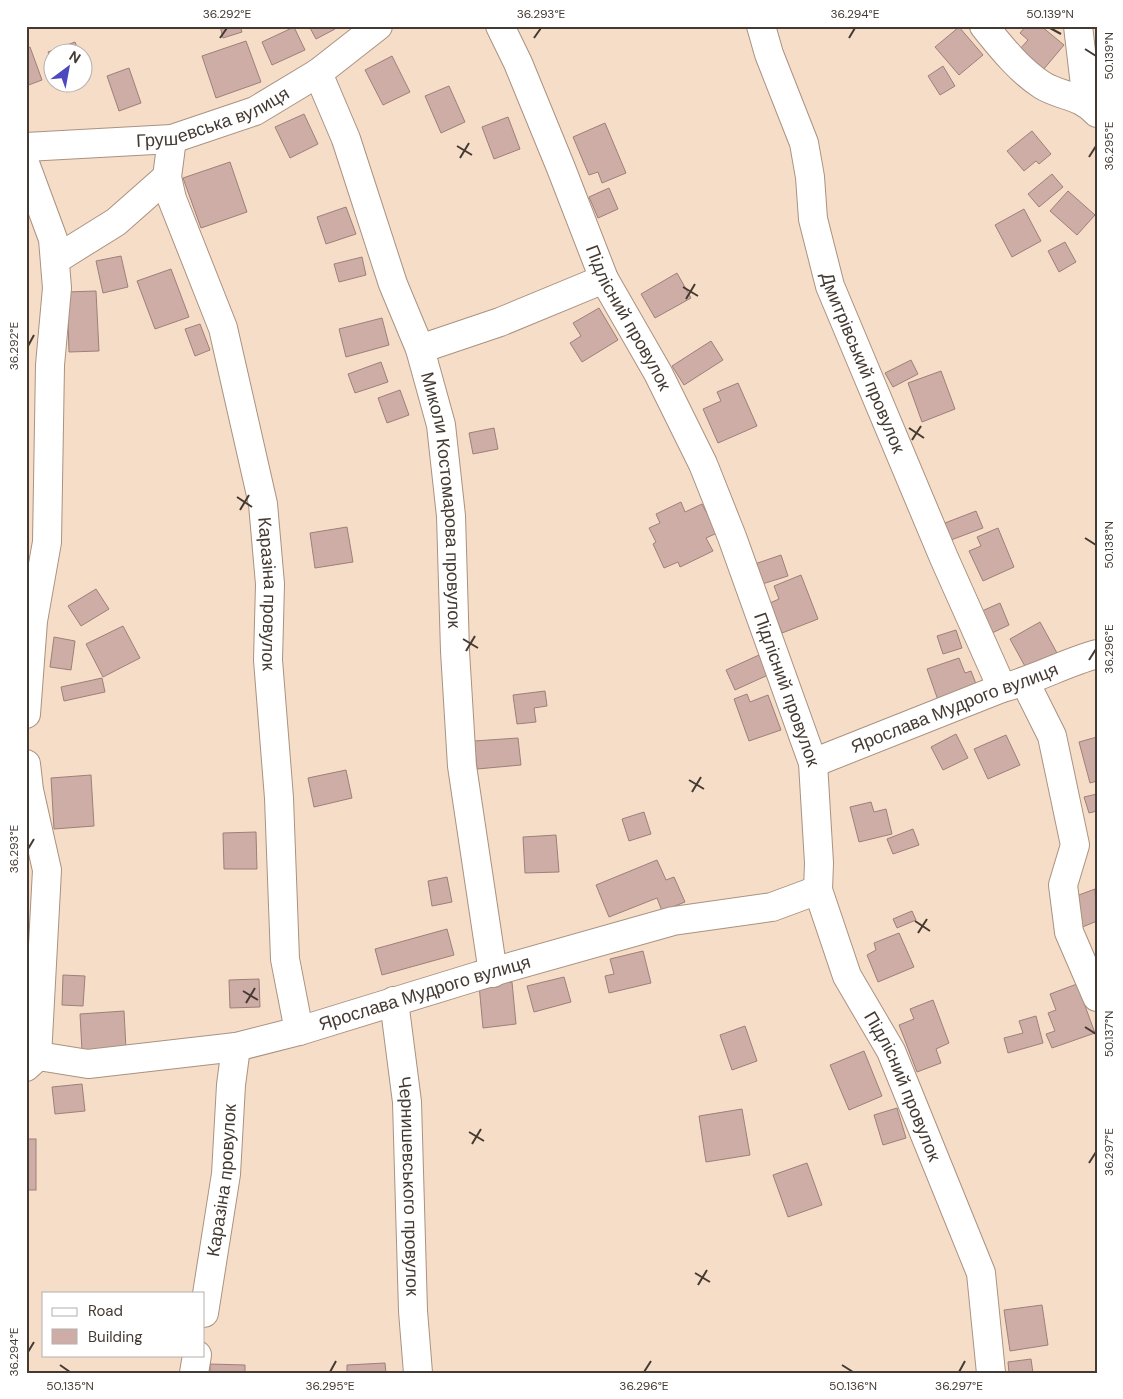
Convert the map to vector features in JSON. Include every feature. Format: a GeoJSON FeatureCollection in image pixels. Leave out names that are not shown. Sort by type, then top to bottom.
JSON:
{"type":"FeatureCollection","features":[{"type":"Feature","properties":{"kind":"street","name":"Грушевська вулиця"},"geometry":{"type":"LineString","coordinates":[[26,147],[172,140],[255,111],[318,73],[378,26]]}},
{"type":"Feature","properties":{"kind":"street","name":"Підлісний провулок"},"geometry":{"type":"LineString","coordinates":[[500,26],[518,63],[562,168],[604,280],[658,374],[703,464],[732,537],[813,764],[819,863],[818,890],[847,976],[891,1051],[981,1273],[991,1373]]}},
{"type":"Feature","properties":{"kind":"street","name":"Дмитрівський провулок"},"geometry":{"type":"LineString","coordinates":[[761,26],[769,54],[804,143],[810,177],[813,219],[830,286],[944,558],[1014,685],[1052,736],[1075,845],[1063,885],[1069,932],[1097,997]]}},
{"type":"Feature","properties":{"kind":"street"},"geometry":{"type":"LineString","coordinates":[[984,26],[1010,57],[1042,85],[1092,107]]}},
{"type":"Feature","properties":{"kind":"street"},"geometry":{"type":"LineString","coordinates":[[1078,26],[1092,107]]}},
{"type":"Feature","properties":{"kind":"street","name":"Миколи Костомарова провулок"},"geometry":{"type":"LineString","coordinates":[[318,73],[346,139],[393,284],[420,349],[441,425],[451,516],[455,651],[462,766],[492,973]]}},
{"type":"Feature","properties":{"kind":"street","name":"Каразіна провулок"},"geometry":{"type":"LineString","coordinates":[[172,140],[167,177],[172,199],[223,328],[263,504],[270,584],[268,660],[279,798],[285,959],[299,1031]]}},
{"type":"Feature","properties":{"kind":"street"},"geometry":{"type":"LineString","coordinates":[[26,166],[53,239],[57,288],[50,365],[47,542],[32,621],[26,714]]}},
{"type":"Feature","properties":{"kind":"street"},"geometry":{"type":"LineString","coordinates":[[55,260],[116,222],[167,177]]}},
{"type":"Feature","properties":{"kind":"street"},"geometry":{"type":"LineString","coordinates":[[420,349],[500,322],[604,280]]}},
{"type":"Feature","properties":{"kind":"street","name":"Ярослава Мудрого вулиця"},"geometry":{"type":"LineString","coordinates":[[813,764],[1077,659],[1097,654]]}},
{"type":"Feature","properties":{"kind":"street"},"geometry":{"type":"LineString","coordinates":[[26,764],[29,790],[47,870],[30,1059]]}},
{"type":"Feature","properties":{"kind":"street","name":"Ярослава Мудрого вулиця"},"geometry":{"type":"LineString","coordinates":[[30,1059],[88,1064],[236,1047],[299,1031],[394,1001],[673,921],[772,907],[818,890]]}},
{"type":"Feature","properties":{"kind":"street","name":"Чернишевського провулок"},"geometry":{"type":"LineString","coordinates":[[394,1001],[406,1102],[413,1311],[418,1373]]}},
{"type":"Feature","properties":{"kind":"street","name":"Каразіна провулок"},"geometry":{"type":"LineString","coordinates":[[205,1307],[226,1174],[231,1084],[236,1047]]}},
{"type":"Feature","properties":{"kind":"street"},"geometry":{"type":"LineString","coordinates":[[194,1373],[197,1356]]}},
{"type":"Feature","properties":{"kind":"building"},"geometry":{"type":"Polygon","coordinates":[[[220,26],[240,26],[242,32],[223,38],[220,26]]]}},
{"type":"Feature","properties":{"kind":"building"},"geometry":{"type":"Polygon","coordinates":[[[309,26],[334,26],[335,29],[316,39],[309,26]]]}},
{"type":"Feature","properties":{"kind":"building"},"geometry":{"type":"Polygon","coordinates":[[[1026,26],[1041,26],[1064,45],[1043,70],[1019,50],[1028,40],[1020,33],[1026,26]]]}},
{"type":"Feature","properties":{"kind":"building"},"geometry":{"type":"Polygon","coordinates":[[[294,27],[305,50],[272,65],[262,42],[294,27]]]}},
{"type":"Feature","properties":{"kind":"building"},"geometry":{"type":"Polygon","coordinates":[[[959,27],[983,55],[959,75],[935,47],[959,27]]]}},
{"type":"Feature","properties":{"kind":"building"},"geometry":{"type":"Polygon","coordinates":[[[246,41],[261,82],[216,98],[202,56],[246,41]]]}},
{"type":"Feature","properties":{"kind":"building"},"geometry":{"type":"Polygon","coordinates":[[[30,47],[42,80],[26,86],[26,48],[30,47]]]}},
{"type":"Feature","properties":{"kind":"building"},"geometry":{"type":"Polygon","coordinates":[[[392,56],[410,92],[383,105],[365,70],[392,56]]]}},
{"type":"Feature","properties":{"kind":"building"},"geometry":{"type":"Polygon","coordinates":[[[943,66],[955,86],[940,95],[928,76],[943,66]]]}},
{"type":"Feature","properties":{"kind":"building"},"geometry":{"type":"Polygon","coordinates":[[[129,68],[141,103],[119,111],[107,76],[129,68]]]}},
{"type":"Feature","properties":{"kind":"building"},"geometry":{"type":"Polygon","coordinates":[[[449,86],[465,122],[441,133],[425,96],[449,86]]]}},
{"type":"Feature","properties":{"kind":"building"},"geometry":{"type":"Polygon","coordinates":[[[304,114],[318,144],[290,158],[275,127],[304,114]]]}},
{"type":"Feature","properties":{"kind":"building"},"geometry":{"type":"Polygon","coordinates":[[[508,117],[520,149],[494,159],[482,127],[508,117]]]}},
{"type":"Feature","properties":{"kind":"building"},"geometry":{"type":"Polygon","coordinates":[[[605,123],[626,173],[602,183],[598,172],[589,175],[573,137],[605,123]]]}},
{"type":"Feature","properties":{"kind":"building"},"geometry":{"type":"Polygon","coordinates":[[[1032,131],[1051,154],[1039,164],[1036,161],[1024,171],[1007,151],[1032,131]]]}},
{"type":"Feature","properties":{"kind":"building"},"geometry":{"type":"Polygon","coordinates":[[[230,162],[247,212],[201,228],[183,178],[230,162]]]}},
{"type":"Feature","properties":{"kind":"building"},"geometry":{"type":"Polygon","coordinates":[[[1052,174],[1063,187],[1039,207],[1028,194],[1052,174]]]}},
{"type":"Feature","properties":{"kind":"building"},"geometry":{"type":"Polygon","coordinates":[[[609,188],[618,209],[598,218],[589,197],[609,188]]]}},
{"type":"Feature","properties":{"kind":"building"},"geometry":{"type":"Polygon","coordinates":[[[1068,191],[1095,215],[1077,235],[1050,211],[1068,191]]]}},
{"type":"Feature","properties":{"kind":"building"},"geometry":{"type":"Polygon","coordinates":[[[346,207],[356,234],[326,244],[317,217],[346,207]]]}},
{"type":"Feature","properties":{"kind":"building"},"geometry":{"type":"Polygon","coordinates":[[[1024,209],[1041,241],[1012,257],[995,225],[1024,209]]]}},
{"type":"Feature","properties":{"kind":"building"},"geometry":{"type":"Polygon","coordinates":[[[1065,242],[1076,262],[1059,272],[1048,251],[1065,242]]]}},
{"type":"Feature","properties":{"kind":"building"},"geometry":{"type":"Polygon","coordinates":[[[121,256],[128,287],[103,293],[96,261],[121,256]]]}},
{"type":"Feature","properties":{"kind":"building"},"geometry":{"type":"Polygon","coordinates":[[[362,257],[366,275],[339,282],[334,264],[362,257]]]}},
{"type":"Feature","properties":{"kind":"building"},"geometry":{"type":"Polygon","coordinates":[[[171,269],[189,317],[155,329],[137,281],[171,269]]]}},
{"type":"Feature","properties":{"kind":"building"},"geometry":{"type":"Polygon","coordinates":[[[677,273],[691,298],[655,318],[641,294],[677,273]]]}},
{"type":"Feature","properties":{"kind":"building"},"geometry":{"type":"Polygon","coordinates":[[[96,291],[99,351],[69,352],[67,292],[96,291]]]}},
{"type":"Feature","properties":{"kind":"building"},"geometry":{"type":"Polygon","coordinates":[[[599,308],[618,340],[582,362],[570,343],[581,336],[573,323],[599,308]]]}},
{"type":"Feature","properties":{"kind":"building"},"geometry":{"type":"Polygon","coordinates":[[[382,318],[389,345],[346,357],[339,329],[382,318]]]}},
{"type":"Feature","properties":{"kind":"building"},"geometry":{"type":"Polygon","coordinates":[[[200,324],[210,350],[195,356],[185,329],[200,324]]]}},
{"type":"Feature","properties":{"kind":"building"},"geometry":{"type":"Polygon","coordinates":[[[711,341],[723,360],[684,385],[672,366],[711,341]]]}},
{"type":"Feature","properties":{"kind":"building"},"geometry":{"type":"Polygon","coordinates":[[[911,360],[918,374],[893,387],[885,373],[911,360]]]}},
{"type":"Feature","properties":{"kind":"building"},"geometry":{"type":"Polygon","coordinates":[[[381,362],[388,382],[355,393],[348,374],[381,362]]]}},
{"type":"Feature","properties":{"kind":"building"},"geometry":{"type":"Polygon","coordinates":[[[941,371],[955,409],[922,422],[908,383],[941,371]]]}},
{"type":"Feature","properties":{"kind":"building"},"geometry":{"type":"Polygon","coordinates":[[[738,383],[757,426],[718,443],[703,409],[721,401],[717,392],[738,383]]]}},
{"type":"Feature","properties":{"kind":"building"},"geometry":{"type":"Polygon","coordinates":[[[400,390],[409,415],[387,423],[378,398],[400,390]]]}},
{"type":"Feature","properties":{"kind":"building"},"geometry":{"type":"Polygon","coordinates":[[[494,428],[498,449],[473,454],[469,433],[494,428]]]}},
{"type":"Feature","properties":{"kind":"building"},"geometry":{"type":"Polygon","coordinates":[[[681,502],[685,512],[702,504],[717,533],[706,538],[713,551],[680,567],[678,562],[664,568],[653,544],[656,542],[649,528],[660,523],[656,514],[681,502]]]}},
{"type":"Feature","properties":{"kind":"building"},"geometry":{"type":"Polygon","coordinates":[[[976,511],[983,528],[951,540],[945,523],[976,511]]]}},
{"type":"Feature","properties":{"kind":"building"},"geometry":{"type":"Polygon","coordinates":[[[347,527],[353,562],[315,568],[310,533],[347,527]]]}},
{"type":"Feature","properties":{"kind":"building"},"geometry":{"type":"Polygon","coordinates":[[[998,528],[1014,567],[983,581],[969,551],[981,546],[977,537],[998,528]]]}},
{"type":"Feature","properties":{"kind":"building"},"geometry":{"type":"Polygon","coordinates":[[[781,555],[788,576],[759,585],[752,565],[781,555]]]}},
{"type":"Feature","properties":{"kind":"building"},"geometry":{"type":"Polygon","coordinates":[[[801,575],[818,619],[782,633],[770,603],[779,599],[774,586],[801,575]]]}},
{"type":"Feature","properties":{"kind":"building"},"geometry":{"type":"Polygon","coordinates":[[[96,589],[109,609],[81,626],[68,606],[96,589]]]}},
{"type":"Feature","properties":{"kind":"building"},"geometry":{"type":"Polygon","coordinates":[[[1000,603],[1009,625],[992,633],[982,611],[1000,603]]]}},
{"type":"Feature","properties":{"kind":"building"},"geometry":{"type":"Polygon","coordinates":[[[1040,622],[1057,653],[1027,670],[1010,639],[1040,622]]]}},
{"type":"Feature","properties":{"kind":"building"},"geometry":{"type":"Polygon","coordinates":[[[123,626],[140,658],[103,677],[86,644],[123,626]]]}},
{"type":"Feature","properties":{"kind":"building"},"geometry":{"type":"Polygon","coordinates":[[[956,630],[962,648],[943,654],[937,636],[956,630]]]}},
{"type":"Feature","properties":{"kind":"building"},"geometry":{"type":"Polygon","coordinates":[[[54,637],[75,641],[71,670],[50,667],[54,637]]]}},
{"type":"Feature","properties":{"kind":"building"},"geometry":{"type":"Polygon","coordinates":[[[759,655],[768,675],[735,690],[726,670],[759,655]]]}},
{"type":"Feature","properties":{"kind":"building"},"geometry":{"type":"Polygon","coordinates":[[[959,658],[965,673],[971,671],[978,689],[939,703],[927,669],[959,658]]]}},
{"type":"Feature","properties":{"kind":"building"},"geometry":{"type":"Polygon","coordinates":[[[102,678],[105,692],[64,701],[61,687],[102,678]]]}},
{"type":"Feature","properties":{"kind":"building"},"geometry":{"type":"Polygon","coordinates":[[[545,691],[547,706],[534,708],[536,722],[517,724],[513,695],[545,691]]]}},
{"type":"Feature","properties":{"kind":"building"},"geometry":{"type":"Polygon","coordinates":[[[747,694],[750,702],[768,695],[781,730],[749,741],[734,699],[747,694]]]}},
{"type":"Feature","properties":{"kind":"building"},"geometry":{"type":"Polygon","coordinates":[[[956,734],[968,758],[943,770],[931,747],[956,734]]]}},
{"type":"Feature","properties":{"kind":"building"},"geometry":{"type":"Polygon","coordinates":[[[1006,735],[1020,765],[988,779],[974,749],[1006,735]]]}},
{"type":"Feature","properties":{"kind":"building"},"geometry":{"type":"Polygon","coordinates":[[[1097,737],[1097,781],[1090,783],[1079,742],[1097,737]]]}},
{"type":"Feature","properties":{"kind":"building"},"geometry":{"type":"Polygon","coordinates":[[[518,738],[521,765],[477,769],[474,741],[518,738]]]}},
{"type":"Feature","properties":{"kind":"building"},"geometry":{"type":"Polygon","coordinates":[[[346,770],[352,798],[314,807],[308,778],[346,770]]]}},
{"type":"Feature","properties":{"kind":"building"},"geometry":{"type":"Polygon","coordinates":[[[91,775],[94,826],[54,829],[51,778],[91,775]]]}},
{"type":"Feature","properties":{"kind":"building"},"geometry":{"type":"Polygon","coordinates":[[[1097,794],[1097,811],[1089,813],[1084,797],[1097,794]]]}},
{"type":"Feature","properties":{"kind":"building"},"geometry":{"type":"Polygon","coordinates":[[[871,802],[874,812],[886,809],[892,834],[859,842],[850,807],[871,802]]]}},
{"type":"Feature","properties":{"kind":"building"},"geometry":{"type":"Polygon","coordinates":[[[644,812],[651,834],[629,841],[622,819],[644,812]]]}},
{"type":"Feature","properties":{"kind":"building"},"geometry":{"type":"Polygon","coordinates":[[[913,829],[919,845],[893,854],[887,839],[913,829]]]}},
{"type":"Feature","properties":{"kind":"building"},"geometry":{"type":"Polygon","coordinates":[[[256,832],[257,869],[224,869],[223,833],[256,832]]]}},
{"type":"Feature","properties":{"kind":"building"},"geometry":{"type":"Polygon","coordinates":[[[556,835],[559,872],[525,873],[523,837],[556,835]]]}},
{"type":"Feature","properties":{"kind":"building"},"geometry":{"type":"Polygon","coordinates":[[[657,860],[666,880],[674,877],[685,902],[662,911],[657,898],[609,917],[596,885],[657,860]]]}},
{"type":"Feature","properties":{"kind":"building"},"geometry":{"type":"Polygon","coordinates":[[[447,877],[452,902],[432,906],[428,881],[447,877]]]}},
{"type":"Feature","properties":{"kind":"building"},"geometry":{"type":"Polygon","coordinates":[[[1095,889],[1097,921],[1080,928],[1068,899],[1095,889]]]}},
{"type":"Feature","properties":{"kind":"building"},"geometry":{"type":"Polygon","coordinates":[[[912,911],[916,920],[897,928],[893,919],[912,911]]]}},
{"type":"Feature","properties":{"kind":"building"},"geometry":{"type":"Polygon","coordinates":[[[447,929],[454,955],[382,975],[375,949],[447,929]]]}},
{"type":"Feature","properties":{"kind":"building"},"geometry":{"type":"Polygon","coordinates":[[[899,933],[914,967],[878,982],[867,955],[876,950],[874,943],[899,933]]]}},
{"type":"Feature","properties":{"kind":"building"},"geometry":{"type":"Polygon","coordinates":[[[643,951],[651,983],[609,993],[605,976],[614,974],[610,959],[643,951]]]}},
{"type":"Feature","properties":{"kind":"building"},"geometry":{"type":"Polygon","coordinates":[[[63,975],[85,976],[83,1006],[62,1005],[63,975]]]}},
{"type":"Feature","properties":{"kind":"building"},"geometry":{"type":"Polygon","coordinates":[[[564,977],[571,1002],[534,1012],[527,986],[564,977]]]}},
{"type":"Feature","properties":{"kind":"building"},"geometry":{"type":"Polygon","coordinates":[[[259,979],[260,1007],[230,1008],[229,980],[259,979]]]}},
{"type":"Feature","properties":{"kind":"building"},"geometry":{"type":"Polygon","coordinates":[[[512,982],[516,1024],[483,1028],[479,985],[512,982]]]}},
{"type":"Feature","properties":{"kind":"building"},"geometry":{"type":"Polygon","coordinates":[[[1077,984],[1095,1033],[1052,1048],[1046,1034],[1055,1031],[1048,1013],[1056,1010],[1050,994],[1077,984]]]}},
{"type":"Feature","properties":{"kind":"building"},"geometry":{"type":"Polygon","coordinates":[[[933,1000],[949,1043],[936,1049],[941,1063],[917,1072],[899,1025],[914,1019],[910,1009],[933,1000]]]}},
{"type":"Feature","properties":{"kind":"building"},"geometry":{"type":"Polygon","coordinates":[[[124,1011],[126,1049],[82,1051],[80,1014],[124,1011]]]}},
{"type":"Feature","properties":{"kind":"building"},"geometry":{"type":"Polygon","coordinates":[[[1036,1016],[1043,1043],[1008,1053],[1004,1038],[1023,1033],[1019,1021],[1036,1016]]]}},
{"type":"Feature","properties":{"kind":"building"},"geometry":{"type":"Polygon","coordinates":[[[745,1026],[757,1061],[732,1070],[720,1035],[745,1026]]]}},
{"type":"Feature","properties":{"kind":"building"},"geometry":{"type":"Polygon","coordinates":[[[864,1051],[882,1096],[849,1110],[830,1065],[864,1051]]]}},
{"type":"Feature","properties":{"kind":"building"},"geometry":{"type":"Polygon","coordinates":[[[82,1084],[85,1111],[55,1114],[52,1087],[82,1084]]]}},
{"type":"Feature","properties":{"kind":"building"},"geometry":{"type":"Polygon","coordinates":[[[897,1108],[906,1138],[883,1145],[874,1115],[897,1108]]]}},
{"type":"Feature","properties":{"kind":"building"},"geometry":{"type":"Polygon","coordinates":[[[742,1109],[750,1155],[706,1162],[699,1116],[742,1109]]]}},
{"type":"Feature","properties":{"kind":"building"},"geometry":{"type":"Polygon","coordinates":[[[26,1139],[36,1139],[36,1190],[26,1190],[26,1139]]]}},
{"type":"Feature","properties":{"kind":"building"},"geometry":{"type":"Polygon","coordinates":[[[807,1163],[822,1205],[788,1217],[773,1175],[807,1163]]]}},
{"type":"Feature","properties":{"kind":"building"},"geometry":{"type":"Polygon","coordinates":[[[1042,1305],[1048,1345],[1010,1351],[1004,1310],[1042,1305]]]}},
{"type":"Feature","properties":{"kind":"building"},"geometry":{"type":"Polygon","coordinates":[[[1031,1359],[1033,1373],[1009,1373],[1008,1362],[1031,1359]]]}},
{"type":"Feature","properties":{"kind":"building"},"geometry":{"type":"Polygon","coordinates":[[[385,1363],[386,1373],[347,1373],[347,1365],[385,1363]]]}},
{"type":"Feature","properties":{"kind":"building"},"geometry":{"type":"Polygon","coordinates":[[[210,1364],[245,1365],[245,1373],[210,1373],[210,1364]]]}}]}
